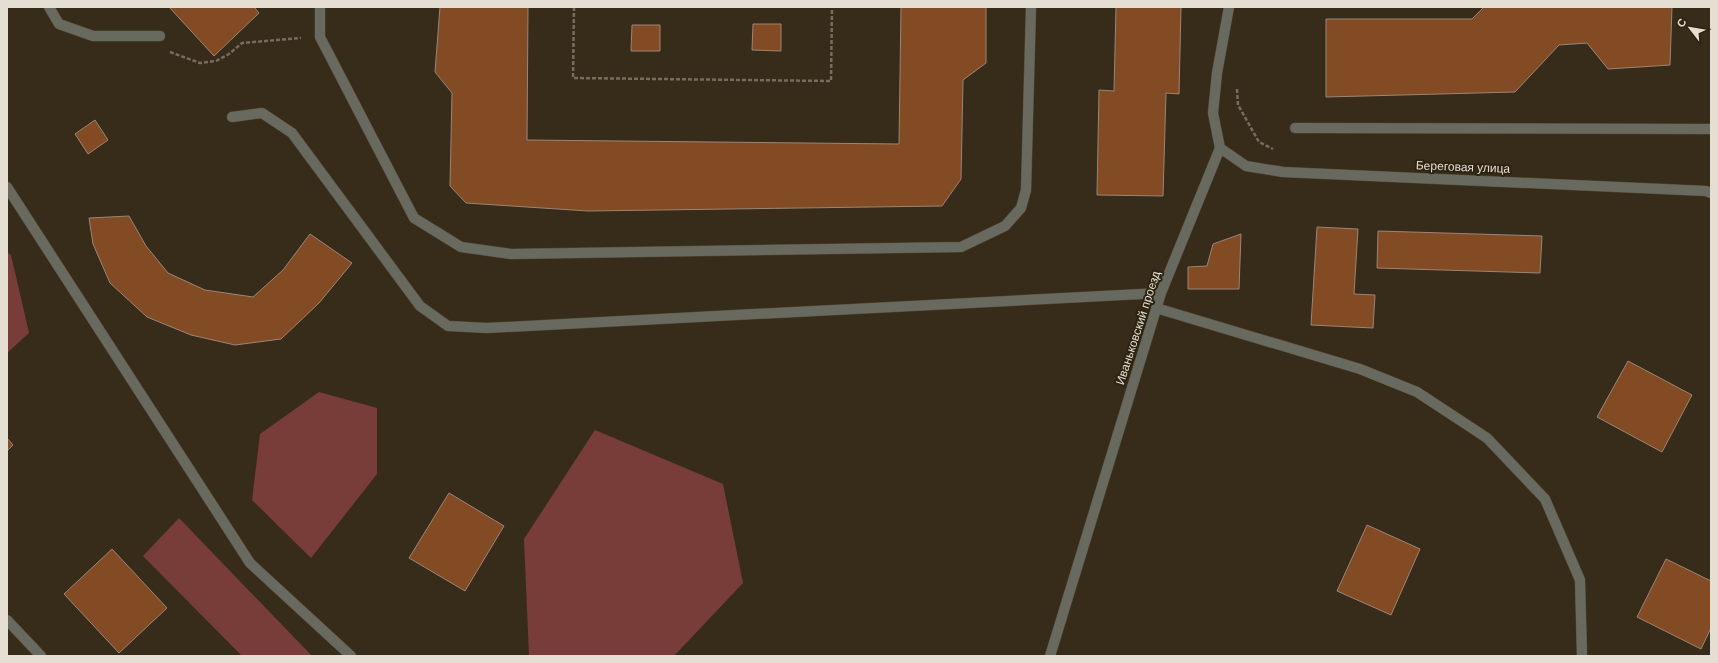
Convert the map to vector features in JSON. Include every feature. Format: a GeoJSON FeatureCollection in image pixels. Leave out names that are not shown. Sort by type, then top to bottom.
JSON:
{"type":"FeatureCollection","features":[{"type":"Feature","properties":{"kind":"street"},"geometry":{"type":"LineString","coordinates":[[49,7],[59,24],[94,36],[160,36]]}},
{"type":"Feature","properties":{"kind":"street"},"geometry":{"type":"LineString","coordinates":[[320,7],[320,37],[414,218],[461,247],[511,254],[961,247],[1005,226],[1021,208],[1026,190],[1031,7]]}},
{"type":"Feature","properties":{"kind":"street"},"geometry":{"type":"LineString","coordinates":[[1220,148],[1214,113],[1216,73],[1229,7]]}},
{"type":"Feature","properties":{"kind":"street"},"geometry":{"type":"LineString","coordinates":[[232,117],[262,113],[292,133],[420,306],[448,326],[487,328],[1161,293]]}},
{"type":"Feature","properties":{"kind":"street"},"geometry":{"type":"LineString","coordinates":[[1295,128],[1711,129]]}},
{"type":"Feature","properties":{"kind":"street","name":"Береговая улица"},"geometry":{"type":"LineString","coordinates":[[1220,148],[1246,166],[1283,172],[1706,190],[1711,193]]}},
{"type":"Feature","properties":{"kind":"street","name":"Иваньковский проезд"},"geometry":{"type":"LineString","coordinates":[[1050,656],[1161,293],[1220,148]]}},
{"type":"Feature","properties":{"kind":"street"},"geometry":{"type":"LineString","coordinates":[[7,187],[250,563],[351,656]]}},
{"type":"Feature","properties":{"kind":"street"},"geometry":{"type":"LineString","coordinates":[[1156,308],[1360,369],[1416,392],[1487,438],[1545,499],[1580,580],[1582,656]]}},
{"type":"Feature","properties":{"kind":"street"},"geometry":{"type":"LineString","coordinates":[[7,620],[41,656]]}},
{"type":"Feature","properties":{"kind":"path"},"geometry":{"type":"LineString","coordinates":[[574,7],[573,78],[831,81],[832,7]]}},
{"type":"Feature","properties":{"kind":"path"},"geometry":{"type":"LineString","coordinates":[[160,36],[170,52],[200,63],[216,61],[229,54],[242,43],[320,37]]}},
{"type":"Feature","properties":{"kind":"shaded area"},"geometry":{"type":"Polygon","coordinates":[[[7,252],[11,255],[29,333],[7,353],[7,252]]]}},
{"type":"Feature","properties":{"kind":"shaded area"},"geometry":{"type":"Polygon","coordinates":[[[319,392],[377,408],[377,474],[311,558],[252,500],[260,434],[319,392]]]}},
{"type":"Feature","properties":{"kind":"shaded area"},"geometry":{"type":"Polygon","coordinates":[[[595,430],[723,484],[743,583],[674,656],[529,656],[524,539],[595,430]]]}},
{"type":"Feature","properties":{"kind":"shaded area"},"geometry":{"type":"Polygon","coordinates":[[[179,518],[312,656],[242,656],[143,556],[179,518]]]}},
{"type":"Feature","properties":{"kind":"building"},"geometry":{"type":"Polygon","coordinates":[[[169,7],[254,7],[259,13],[214,56],[169,7]]]}},
{"type":"Feature","properties":{"kind":"building"},"geometry":{"type":"Polygon","coordinates":[[[440,7],[528,7],[527,140],[899,144],[901,7],[986,7],[986,63],[963,80],[961,179],[942,206],[588,211],[466,203],[450,186],[452,93],[435,72],[440,7]]]}},
{"type":"Feature","properties":{"kind":"building"},"geometry":{"type":"Polygon","coordinates":[[[1116,7],[1181,7],[1179,94],[1166,93],[1163,196],[1097,195],[1099,90],[1114,91],[1116,7]]]}},
{"type":"Feature","properties":{"kind":"building"},"geometry":{"type":"Polygon","coordinates":[[[1484,7],[1672,7],[1670,65],[1608,69],[1587,43],[1559,45],[1515,92],[1326,97],[1326,19],[1472,19],[1484,7]]]}},
{"type":"Feature","properties":{"kind":"building"},"geometry":{"type":"Polygon","coordinates":[[[753,24],[781,24],[781,51],[752,50],[753,24]]]}},
{"type":"Feature","properties":{"kind":"building"},"geometry":{"type":"Polygon","coordinates":[[[632,25],[660,25],[660,51],[631,51],[632,25]]]}},
{"type":"Feature","properties":{"kind":"building"},"geometry":{"type":"Polygon","coordinates":[[[95,120],[108,140],[88,154],[75,134],[95,120]]]}},
{"type":"Feature","properties":{"kind":"building"},"geometry":{"type":"Polygon","coordinates":[[[129,216],[146,246],[168,273],[205,290],[253,297],[283,270],[310,234],[352,263],[319,303],[281,339],[235,345],[191,335],[147,317],[110,283],[93,244],[89,218],[129,216]]]}},
{"type":"Feature","properties":{"kind":"building"},"geometry":{"type":"Polygon","coordinates":[[[1317,227],[1358,229],[1354,294],[1375,295],[1373,328],[1311,325],[1317,227]]]}},
{"type":"Feature","properties":{"kind":"building"},"geometry":{"type":"Polygon","coordinates":[[[1378,231],[1542,236],[1540,273],[1377,268],[1378,231]]]}},
{"type":"Feature","properties":{"kind":"building"},"geometry":{"type":"Polygon","coordinates":[[[1241,234],[1239,289],[1188,289],[1188,267],[1207,266],[1213,244],[1241,234]]]}},
{"type":"Feature","properties":{"kind":"building"},"geometry":{"type":"Polygon","coordinates":[[[1628,361],[1692,395],[1662,452],[1597,417],[1628,361]]]}},
{"type":"Feature","properties":{"kind":"building"},"geometry":{"type":"Polygon","coordinates":[[[7,438],[13,445],[7,451],[7,438]]]}},
{"type":"Feature","properties":{"kind":"building"},"geometry":{"type":"Polygon","coordinates":[[[449,493],[504,526],[465,591],[409,558],[449,493]]]}},
{"type":"Feature","properties":{"kind":"building"},"geometry":{"type":"Polygon","coordinates":[[[1367,525],[1420,549],[1391,615],[1337,591],[1367,525]]]}},
{"type":"Feature","properties":{"kind":"building"},"geometry":{"type":"Polygon","coordinates":[[[112,549],[167,608],[119,653],[64,594],[112,549]]]}},
{"type":"Feature","properties":{"kind":"building"},"geometry":{"type":"Polygon","coordinates":[[[1666,559],[1711,581],[1711,628],[1701,649],[1637,617],[1666,559]]]}}]}
